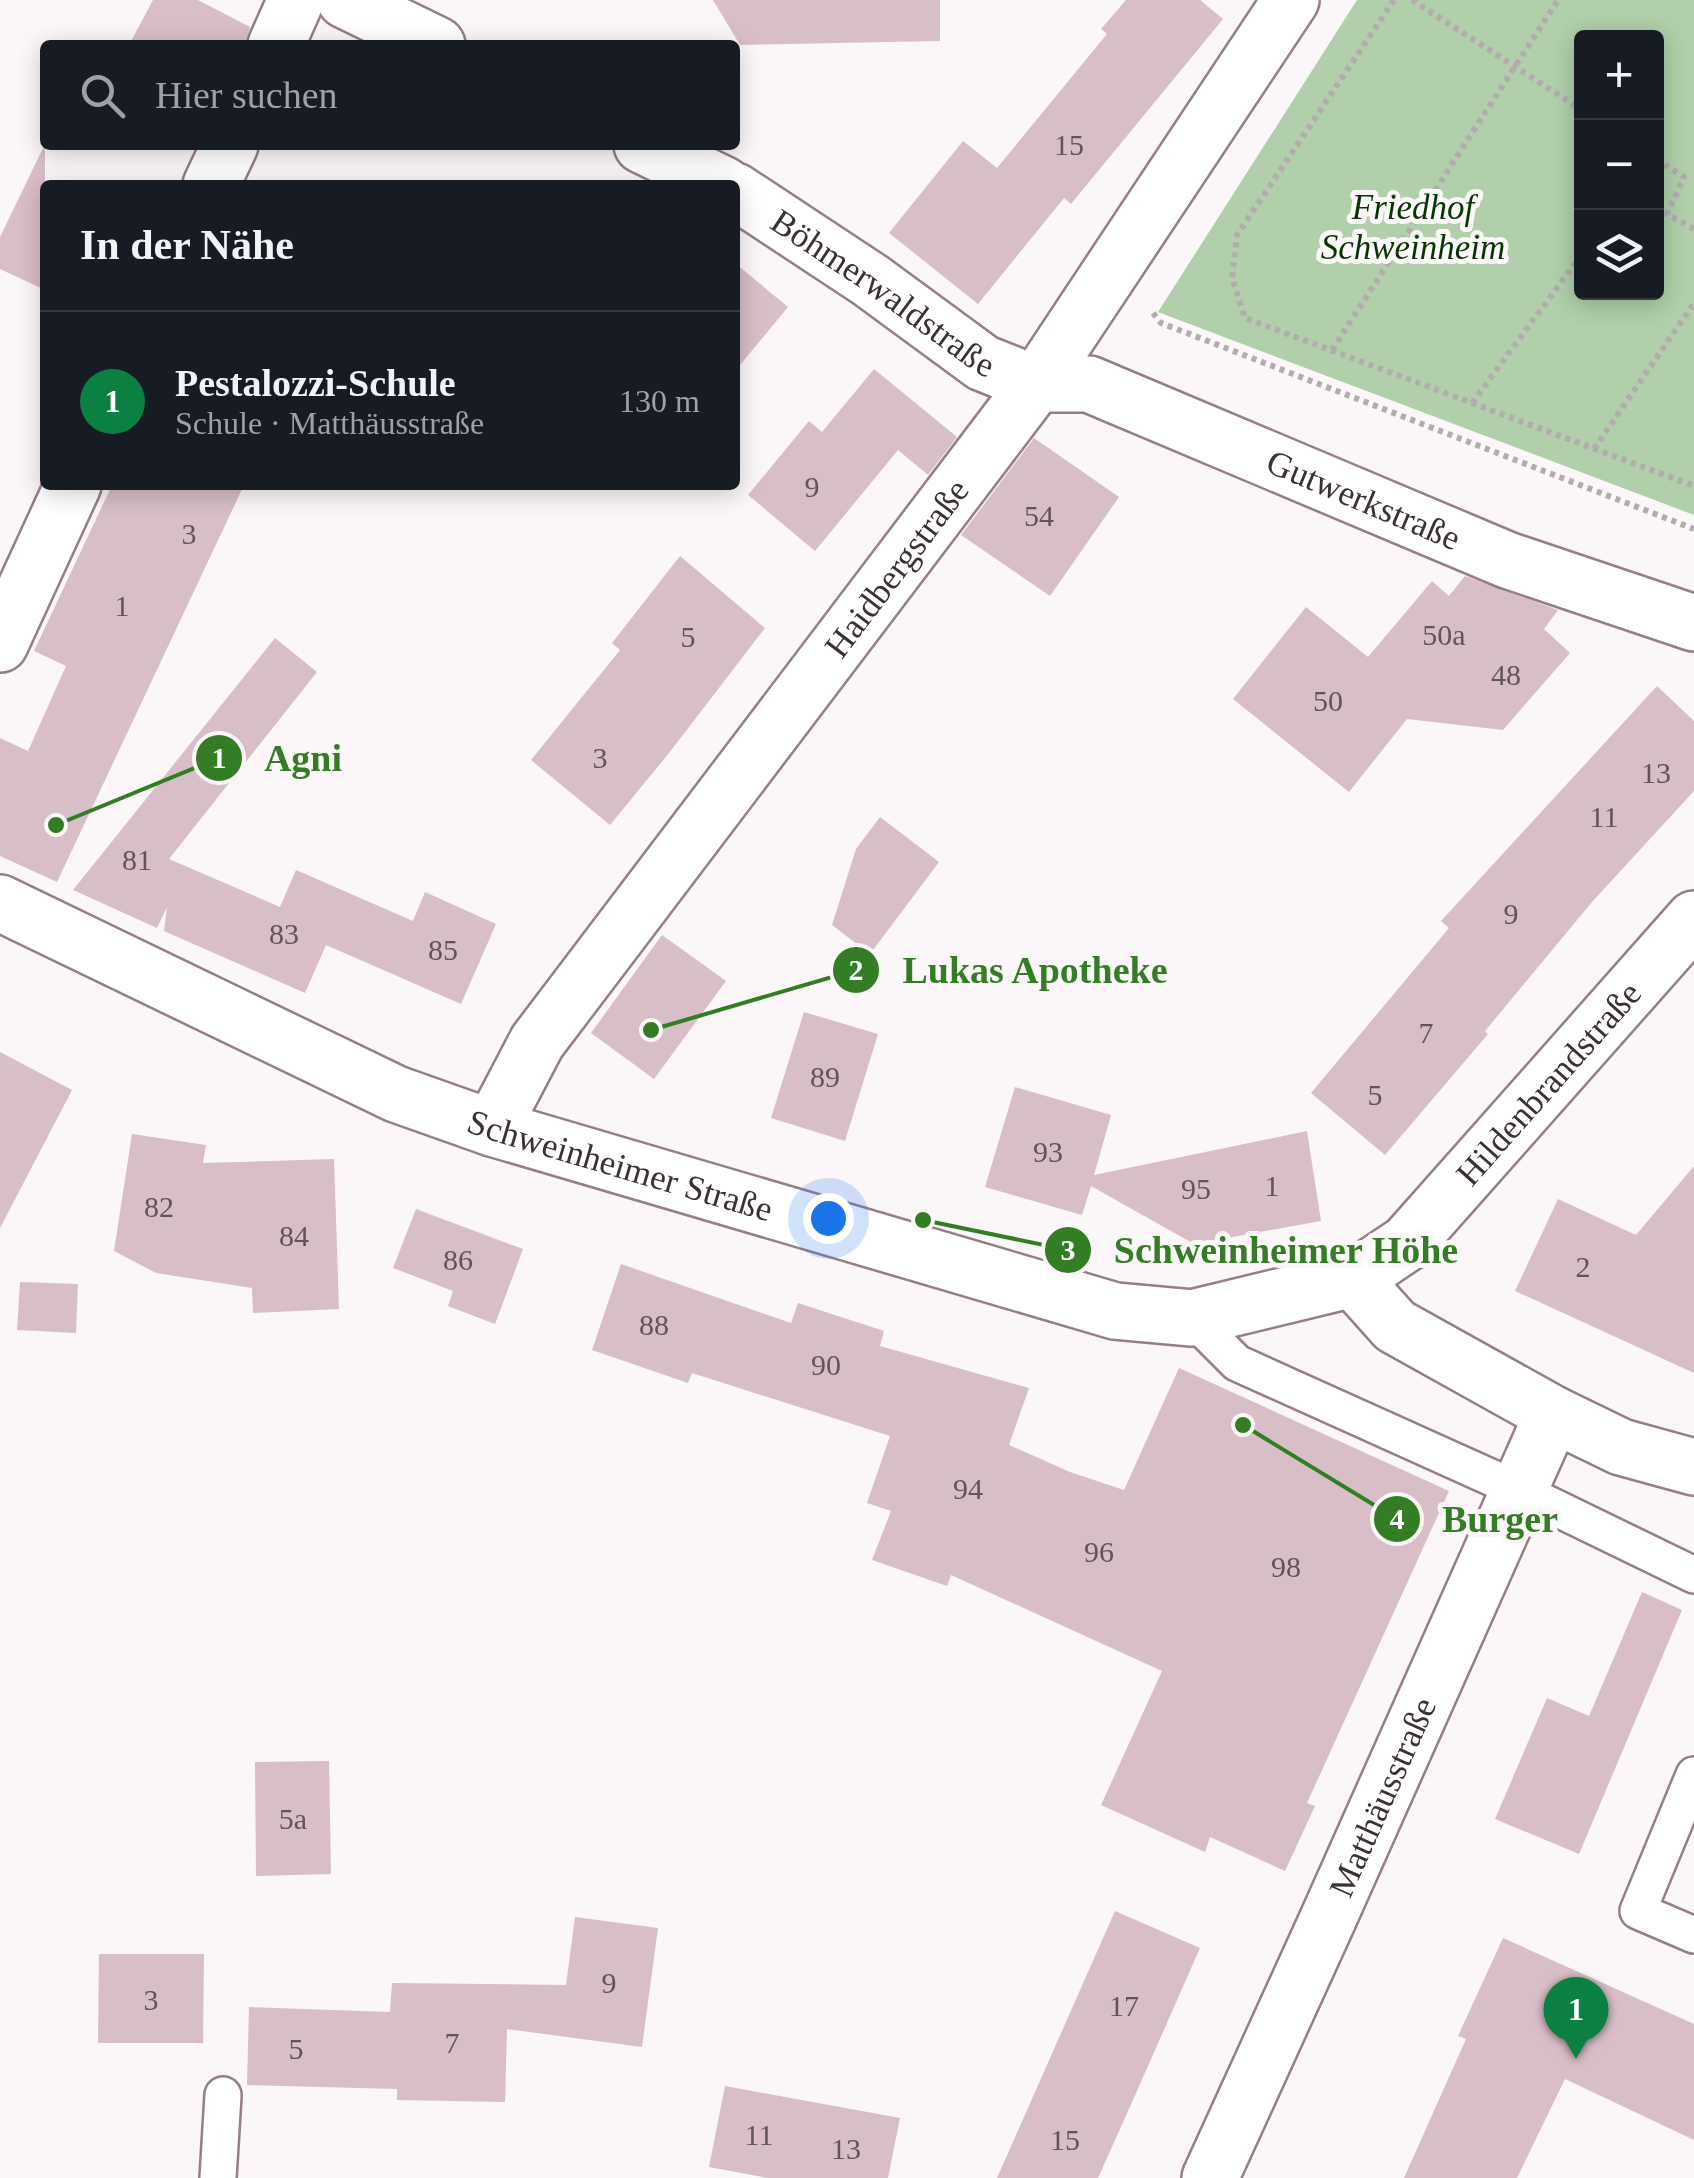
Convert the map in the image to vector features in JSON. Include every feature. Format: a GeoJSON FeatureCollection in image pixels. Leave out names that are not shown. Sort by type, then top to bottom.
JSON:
{"type":"FeatureCollection","features":[{"type":"Feature","properties":{"kind":"street"},"geometry":{"type":"LineString","coordinates":[[278,40],[296,0]]}},
{"type":"Feature","properties":{"kind":"street"},"geometry":{"type":"LineString","coordinates":[[345,0],[427,40]]}},
{"type":"Feature","properties":{"kind":"street","name":"Haidbergstraße"},"geometry":{"type":"LineString","coordinates":[[492,1128],[537,1042],[1036,384],[1291,0]]}},
{"type":"Feature","properties":{"kind":"street"},"geometry":{"type":"LineString","coordinates":[[213,180],[228,150]]}},
{"type":"Feature","properties":{"kind":"street"},"geometry":{"type":"LineString","coordinates":[[652,150],[714,180]]}},
{"type":"Feature","properties":{"kind":"street","name":"Böhmerwaldstraße"},"geometry":{"type":"LineString","coordinates":[[740,193],[983,362],[1036,384]]}},
{"type":"Feature","properties":{"kind":"street","name":"Gutwerkstraße"},"geometry":{"type":"LineString","coordinates":[[1036,384],[1089,384],[1507,560],[1694,623]]}},
{"type":"Feature","properties":{"kind":"street"},"geometry":{"type":"LineString","coordinates":[[0,644],[71,490]]}},
{"type":"Feature","properties":{"kind":"street","name":"Schweinheimer Straße"},"geometry":{"type":"LineString","coordinates":[[0,903],[396,1094],[492,1128],[1115,1312],[1192,1318],[1353,1279]]}},
{"type":"Feature","properties":{"kind":"street","name":"Hildenbrandstraße"},"geometry":{"type":"LineString","coordinates":[[1353,1279],[1407,1243],[1694,920]]}},
{"type":"Feature","properties":{"kind":"street"},"geometry":{"type":"LineString","coordinates":[[1353,1279],[1395,1326],[1553,1414],[1621,1447],[1694,1466]]}},
{"type":"Feature","properties":{"kind":"street","name":"Matthäusstraße"},"geometry":{"type":"LineString","coordinates":[[1210,2178],[1553,1414]]}},
{"type":"Feature","properties":{"kind":"lane"},"geometry":{"type":"LineString","coordinates":[[1192,1318],[1237,1364],[1519,1490],[1694,1575]]}},
{"type":"Feature","properties":{"kind":"lane"},"geometry":{"type":"LineString","coordinates":[[1694,1775],[1638,1911],[1694,1935]]}},
{"type":"Feature","properties":{"kind":"lane"},"geometry":{"type":"LineString","coordinates":[[218,2178],[223,2096]]}},
{"type":"Feature","properties":{"kind":"path"},"geometry":{"type":"LineString","coordinates":[[1394,0],[1238,235],[1232,278],[1245,318],[1694,486]]}},
{"type":"Feature","properties":{"kind":"path"},"geometry":{"type":"LineString","coordinates":[[1412,0],[1574,105]]}},
{"type":"Feature","properties":{"kind":"path"},"geometry":{"type":"LineString","coordinates":[[1332,350],[1558,0]]}},
{"type":"Feature","properties":{"kind":"path"},"geometry":{"type":"LineString","coordinates":[[1664,164],[1684,177],[1667,214],[1694,229]]}},
{"type":"Feature","properties":{"kind":"path"},"geometry":{"type":"LineString","coordinates":[[1114,265],[1162,322],[1694,529]]}},
{"type":"Feature","properties":{"kind":"path"},"geometry":{"type":"LineString","coordinates":[[1472,402],[1574,265]]}},
{"type":"Feature","properties":{"kind":"path"},"geometry":{"type":"LineString","coordinates":[[1594,449],[1694,303]]}},
{"type":"Feature","properties":{"kind":"green space","name":"Friedhof Schweinheim"},"geometry":{"type":"Polygon","coordinates":[[[1357,0],[1694,0],[1694,515],[1158,312],[1357,0]]]}},
{"type":"Feature","properties":{"kind":"building"},"geometry":{"type":"Polygon","coordinates":[[[153,0],[198,0],[250,27],[246,40],[132,40],[153,0]]]}},
{"type":"Feature","properties":{"kind":"building"},"geometry":{"type":"Polygon","coordinates":[[[713,0],[940,0],[940,41],[740,45],[713,0]]]}},
{"type":"Feature","properties":{"kind":"building"},"geometry":{"type":"Polygon","coordinates":[[[1126,0],[1200,0],[1223,19],[1071,204],[1064,198],[978,304],[889,233],[963,141],[997,168],[1107,34],[1101,29],[1126,0]]]}},
{"type":"Feature","properties":{"kind":"building"},"geometry":{"type":"Polygon","coordinates":[[[45,150],[45,180],[40,180],[40,288],[0,269],[0,237],[45,150]]]}},
{"type":"Feature","properties":{"kind":"building"},"geometry":{"type":"Polygon","coordinates":[[[740,267],[788,307],[740,365],[740,267]]]}},
{"type":"Feature","properties":{"kind":"building"},"geometry":{"type":"Polygon","coordinates":[[[874,369],[957,437],[928,475],[898,450],[815,551],[748,495],[809,421],[822,432],[874,369]]]}},
{"type":"Feature","properties":{"kind":"building"},"geometry":{"type":"Polygon","coordinates":[[[1034,438],[1119,497],[1050,596],[961,535],[1034,438]]]}},
{"type":"Feature","properties":{"kind":"building"},"geometry":{"type":"Polygon","coordinates":[[[110,490],[242,490],[57,882],[0,856],[0,738],[28,751],[66,666],[34,651],[110,490]]]}},
{"type":"Feature","properties":{"kind":"building"},"geometry":{"type":"Polygon","coordinates":[[[680,556],[765,628],[610,825],[531,760],[620,650],[612,643],[680,556]]]}},
{"type":"Feature","properties":{"kind":"building"},"geometry":{"type":"Polygon","coordinates":[[[1465,576],[1558,610],[1544,629],[1570,653],[1503,730],[1407,719],[1349,792],[1233,699],[1306,607],[1368,657],[1432,581],[1449,596],[1465,576]]]}},
{"type":"Feature","properties":{"kind":"building"},"geometry":{"type":"Polygon","coordinates":[[[275,638],[317,672],[169,859],[280,907],[296,870],[413,921],[425,892],[496,924],[461,1004],[326,945],[305,993],[164,931],[167,907],[157,928],[73,890],[275,638]]]}},
{"type":"Feature","properties":{"kind":"building"},"geometry":{"type":"Polygon","coordinates":[[[1657,686],[1694,721],[1694,791],[1592,902],[1485,1031],[1488,1034],[1385,1155],[1311,1093],[1449,928],[1441,921],[1657,686]]]}},
{"type":"Feature","properties":{"kind":"building"},"geometry":{"type":"Polygon","coordinates":[[[880,817],[939,862],[870,954],[832,925],[856,849],[880,817]]]}},
{"type":"Feature","properties":{"kind":"building"},"geometry":{"type":"Polygon","coordinates":[[[662,935],[726,981],[654,1079],[591,1033],[662,935]]]}},
{"type":"Feature","properties":{"kind":"building"},"geometry":{"type":"Polygon","coordinates":[[[804,1012],[878,1034],[845,1141],[771,1118],[804,1012]]]}},
{"type":"Feature","properties":{"kind":"building"},"geometry":{"type":"Polygon","coordinates":[[[0,1052],[72,1090],[0,1228],[0,1052]]]}},
{"type":"Feature","properties":{"kind":"building"},"geometry":{"type":"Polygon","coordinates":[[[1015,1087],[1111,1115],[1094,1175],[1307,1131],[1321,1221],[1194,1244],[1091,1186],[1082,1215],[985,1187],[1015,1087]]]}},
{"type":"Feature","properties":{"kind":"building"},"geometry":{"type":"Polygon","coordinates":[[[132,1134],[206,1145],[203,1163],[334,1159],[339,1309],[253,1313],[252,1288],[156,1273],[114,1251],[132,1134]]]}},
{"type":"Feature","properties":{"kind":"building"},"geometry":{"type":"Polygon","coordinates":[[[1694,1166],[1694,1373],[1515,1291],[1558,1199],[1636,1235],[1694,1166]]]}},
{"type":"Feature","properties":{"kind":"building"},"geometry":{"type":"Polygon","coordinates":[[[416,1209],[523,1249],[495,1324],[448,1306],[453,1291],[393,1268],[416,1209]]]}},
{"type":"Feature","properties":{"kind":"building"},"geometry":{"type":"Polygon","coordinates":[[[621,1264],[791,1323],[798,1303],[884,1331],[880,1346],[1029,1388],[1009,1445],[1124,1490],[1179,1368],[1449,1491],[1307,1803],[1315,1806],[1285,1871],[1210,1837],[1205,1852],[1101,1805],[1162,1671],[951,1575],[947,1586],[872,1560],[891,1511],[867,1503],[890,1436],[692,1373],[688,1383],[592,1350],[621,1264]]]}},
{"type":"Feature","properties":{"kind":"building"},"geometry":{"type":"Polygon","coordinates":[[[20,1282],[78,1284],[76,1333],[17,1330],[20,1282]]]}},
{"type":"Feature","properties":{"kind":"building"},"geometry":{"type":"Polygon","coordinates":[[[1642,1592],[1682,1610],[1579,1854],[1495,1819],[1547,1698],[1589,1716],[1642,1592]]]}},
{"type":"Feature","properties":{"kind":"building"},"geometry":{"type":"Polygon","coordinates":[[[329,1761],[331,1874],[256,1876],[255,1762],[329,1761]]]}},
{"type":"Feature","properties":{"kind":"building"},"geometry":{"type":"Polygon","coordinates":[[[1115,1911],[1200,1948],[1133,2100],[1098,2178],[997,2178],[1115,1911]]]}},
{"type":"Feature","properties":{"kind":"building"},"geometry":{"type":"Polygon","coordinates":[[[575,1917],[658,1928],[642,2047],[507,2029],[505,2102],[397,2100],[397,2089],[247,2085],[249,2007],[390,2012],[392,1983],[566,1985],[575,1917]]]}},
{"type":"Feature","properties":{"kind":"building"},"geometry":{"type":"Polygon","coordinates":[[[1503,1938],[1694,2024],[1694,2140],[1565,2079],[1517,2178],[1404,2178],[1466,2039],[1458,2036],[1503,1938]]]}},
{"type":"Feature","properties":{"kind":"building"},"geometry":{"type":"Polygon","coordinates":[[[99,1954],[204,1954],[203,2043],[98,2043],[99,1954]]]}},
{"type":"Feature","properties":{"kind":"building"},"geometry":{"type":"Polygon","coordinates":[[[725,2086],[900,2118],[888,2178],[768,2178],[709,2167],[725,2086]]]}},
{"type":"Feature","properties":{"kind":"place","name":"Agni"},"geometry":{"type":"Point","coordinates":[56,825]}},
{"type":"Feature","properties":{"kind":"place","name":"Lukas Apotheke"},"geometry":{"type":"Point","coordinates":[651,1030]}},
{"type":"Feature","properties":{"kind":"place","name":"Schweinheimer Höhe"},"geometry":{"type":"Point","coordinates":[923,1220]}},
{"type":"Feature","properties":{"kind":"place","name":"Burger"},"geometry":{"type":"Point","coordinates":[1243,1425]}},
{"type":"Feature","properties":{"kind":"place","name":"Pestalozzi-Schule"},"geometry":{"type":"Point","coordinates":[1576,2059]}}]}
